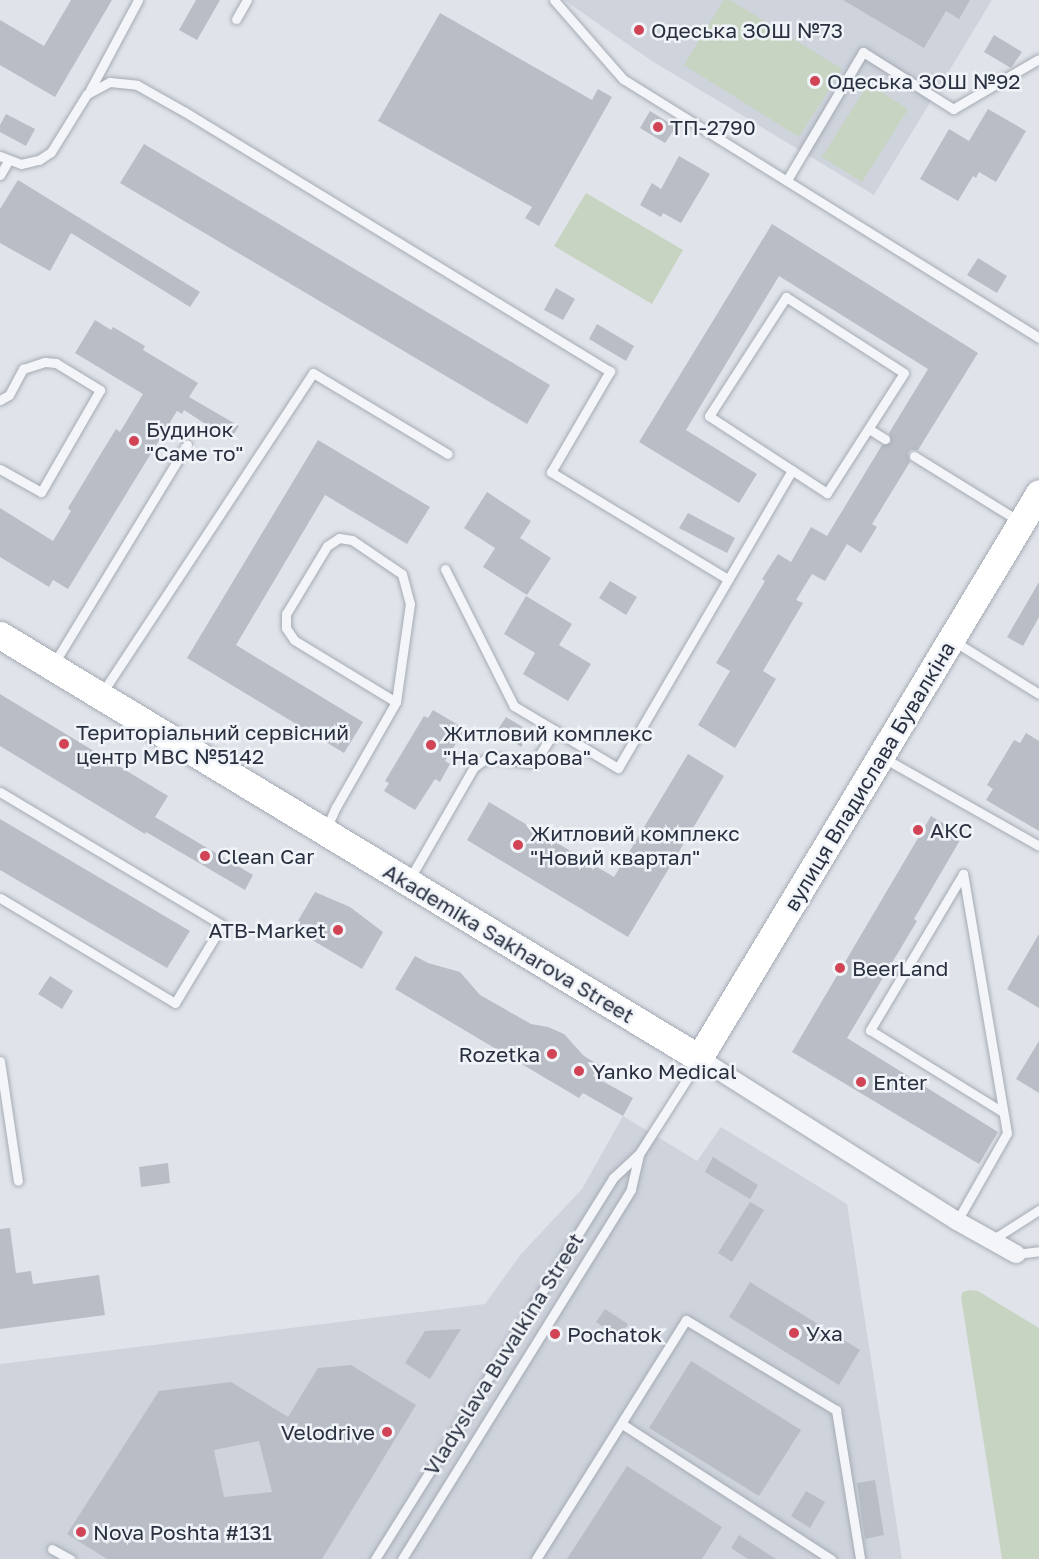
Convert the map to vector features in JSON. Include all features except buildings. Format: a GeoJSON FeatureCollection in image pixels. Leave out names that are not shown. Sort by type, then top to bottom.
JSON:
{"type":"FeatureCollection","features":[{"type":"Feature","properties":{"kind":"street","name":"вулиця Владислава Бувалкіна"},"geometry":{"type":"LineString","coordinates":[[699,1058],[1033,506]]}},
{"type":"Feature","properties":{"kind":"street","name":"Akademika Sakharova Street"},"geometry":{"type":"LineString","coordinates":[[0,635],[699,1058],[957,1221],[1016,1254]]}},
{"type":"Feature","properties":{"kind":"lane"},"geometry":{"type":"LineString","coordinates":[[0,175],[4,158],[21,164],[32,162],[51,152],[87,94],[138,0]]}},
{"type":"Feature","properties":{"kind":"lane"},"geometry":{"type":"LineString","coordinates":[[236,19],[247,0]]}},
{"type":"Feature","properties":{"kind":"lane"},"geometry":{"type":"LineString","coordinates":[[554,0],[623,79],[1039,338]]}},
{"type":"Feature","properties":{"kind":"lane"},"geometry":{"type":"LineString","coordinates":[[787,180],[863,52],[953,109],[1039,59]]}},
{"type":"Feature","properties":{"kind":"lane"},"geometry":{"type":"LineString","coordinates":[[87,94],[99,86],[122,81],[137,85],[328,197],[610,371],[551,472],[728,579]]}},
{"type":"Feature","properties":{"kind":"lane"},"geometry":{"type":"LineString","coordinates":[[786,297],[904,373],[827,493],[792,470],[709,416],[786,297]]}},
{"type":"Feature","properties":{"kind":"lane"},"geometry":{"type":"LineString","coordinates":[[0,400],[9,395],[24,369],[45,362],[56,363],[100,390],[41,492],[0,469]]}},
{"type":"Feature","properties":{"kind":"lane"},"geometry":{"type":"LineString","coordinates":[[101,695],[313,373],[448,454]]}},
{"type":"Feature","properties":{"kind":"lane"},"geometry":{"type":"LineString","coordinates":[[869,429],[885,439]]}},
{"type":"Feature","properties":{"kind":"lane"},"geometry":{"type":"LineString","coordinates":[[52,667],[187,445]]}},
{"type":"Feature","properties":{"kind":"lane"},"geometry":{"type":"LineString","coordinates":[[914,456],[1033,506]]}},
{"type":"Feature","properties":{"kind":"lane"},"geometry":{"type":"LineString","coordinates":[[445,569],[514,706],[618,768],[792,470]]}},
{"type":"Feature","properties":{"kind":"lane"},"geometry":{"type":"LineString","coordinates":[[325,832],[336,807],[396,702],[410,604],[407,583],[395,568],[352,540],[339,538],[327,546],[286,614],[286,628],[294,640],[396,702]]}},
{"type":"Feature","properties":{"kind":"lane"},"geometry":{"type":"LineString","coordinates":[[951,639],[1039,694]]}},
{"type":"Feature","properties":{"kind":"lane"},"geometry":{"type":"LineString","coordinates":[[408,882],[474,767],[484,760],[496,758],[532,763],[537,759],[555,730]]}},
{"type":"Feature","properties":{"kind":"lane"},"geometry":{"type":"LineString","coordinates":[[881,756],[1039,846]]}},
{"type":"Feature","properties":{"kind":"lane"},"geometry":{"type":"LineString","coordinates":[[0,792],[222,925],[175,1003],[0,898]]}},
{"type":"Feature","properties":{"kind":"lane"},"geometry":{"type":"LineString","coordinates":[[957,1221],[1007,1133],[963,874],[870,1030],[1003,1112]]}},
{"type":"Feature","properties":{"kind":"lane","name":"Vladyslava Buvalkina Street"},"geometry":{"type":"LineString","coordinates":[[375,1559],[613,1178],[639,1154],[699,1058]]}},
{"type":"Feature","properties":{"kind":"lane"},"geometry":{"type":"LineString","coordinates":[[0,1061],[18,1181]]}},
{"type":"Feature","properties":{"kind":"lane","name":"Vladyslava Buvalkina Street"},"geometry":{"type":"LineString","coordinates":[[402,1559],[631,1189],[639,1154]]}},
{"type":"Feature","properties":{"kind":"lane"},"geometry":{"type":"LineString","coordinates":[[992,1240],[1039,1210]]}},
{"type":"Feature","properties":{"kind":"lane"},"geometry":{"type":"LineString","coordinates":[[1016,1254],[1039,1251]]}},
{"type":"Feature","properties":{"kind":"lane"},"geometry":{"type":"LineString","coordinates":[[536,1559],[686,1320],[836,1410],[860,1559]]}},
{"type":"Feature","properties":{"kind":"lane"},"geometry":{"type":"LineString","coordinates":[[622,1424],[831,1559]]}},
{"type":"Feature","properties":{"kind":"lane"},"geometry":{"type":"LineString","coordinates":[[52,1549],[70,1559]]}},
{"type":"Feature","properties":{"kind":"shaded area","name":"Одеська ЗОШ №92"},"geometry":{"type":"Polygon","coordinates":[[[564,0],[992,0],[874,195],[652,61],[564,0]]]}},
{"type":"Feature","properties":{"kind":"shaded area","name":"Pochatok"},"geometry":{"type":"Polygon","coordinates":[[[623,1116],[697,1161],[721,1127],[847,1204],[902,1559],[0,1559],[0,1364],[485,1304],[521,1254],[582,1189],[623,1116]]]}},
{"type":"Feature","properties":{"kind":"green space"},"geometry":{"type":"Polygon","coordinates":[[[724,0],[730,0],[842,69],[799,137],[684,65],[724,0]]]}},
{"type":"Feature","properties":{"kind":"green space"},"geometry":{"type":"Polygon","coordinates":[[[868,84],[908,109],[862,182],[822,157],[868,84]]]}},
{"type":"Feature","properties":{"kind":"green space"},"geometry":{"type":"Polygon","coordinates":[[[586,193],[683,250],[652,304],[554,246],[586,193]]]}},
{"type":"Feature","properties":{"kind":"green space"},"geometry":{"type":"Polygon","coordinates":[[[978,1291],[1039,1328],[1039,1559],[1002,1559],[961,1297],[963,1292],[978,1291]]]}},
{"type":"Feature","properties":{"kind":"place","name":"Одеська ЗОШ №73"},"geometry":{"type":"Point","coordinates":[639,30]}},
{"type":"Feature","properties":{"kind":"place","name":"Одеська ЗОШ №92"},"geometry":{"type":"Point","coordinates":[815,81]}},
{"type":"Feature","properties":{"kind":"place","name":"ТП-2790"},"geometry":{"type":"Point","coordinates":[658,127]}},
{"type":"Feature","properties":{"kind":"place","name":"Будинок \"Саме то\""},"geometry":{"type":"Point","coordinates":[134,441]}},
{"type":"Feature","properties":{"kind":"place","name":"Територіальний сервісний центр МВС №5142"},"geometry":{"type":"Point","coordinates":[64,744]}},
{"type":"Feature","properties":{"kind":"place","name":"Житловий комплекс \"На Сахарова\""},"geometry":{"type":"Point","coordinates":[431,745]}},
{"type":"Feature","properties":{"kind":"place","name":"АКС"},"geometry":{"type":"Point","coordinates":[918,830]}},
{"type":"Feature","properties":{"kind":"place","name":"Житловий комплекс \"Новий квартал\""},"geometry":{"type":"Point","coordinates":[518,845]}},
{"type":"Feature","properties":{"kind":"place","name":"Clean Car"},"geometry":{"type":"Point","coordinates":[205,856]}},
{"type":"Feature","properties":{"kind":"place","name":"ATB-Market"},"geometry":{"type":"Point","coordinates":[338,930]}},
{"type":"Feature","properties":{"kind":"place","name":"BeerLand"},"geometry":{"type":"Point","coordinates":[840,968]}},
{"type":"Feature","properties":{"kind":"place","name":"Rozetka"},"geometry":{"type":"Point","coordinates":[552,1054]}},
{"type":"Feature","properties":{"kind":"place","name":"Yanko Medical"},"geometry":{"type":"Point","coordinates":[579,1071]}},
{"type":"Feature","properties":{"kind":"place","name":"Enter"},"geometry":{"type":"Point","coordinates":[861,1082]}},
{"type":"Feature","properties":{"kind":"place","name":"Уха"},"geometry":{"type":"Point","coordinates":[794,1333]}},
{"type":"Feature","properties":{"kind":"place","name":"Pochatok"},"geometry":{"type":"Point","coordinates":[555,1334]}},
{"type":"Feature","properties":{"kind":"place","name":"Velodrive"},"geometry":{"type":"Point","coordinates":[387,1432]}},
{"type":"Feature","properties":{"kind":"place","name":"Nova Poshta #131"},"geometry":{"type":"Point","coordinates":[81,1532]}}]}
